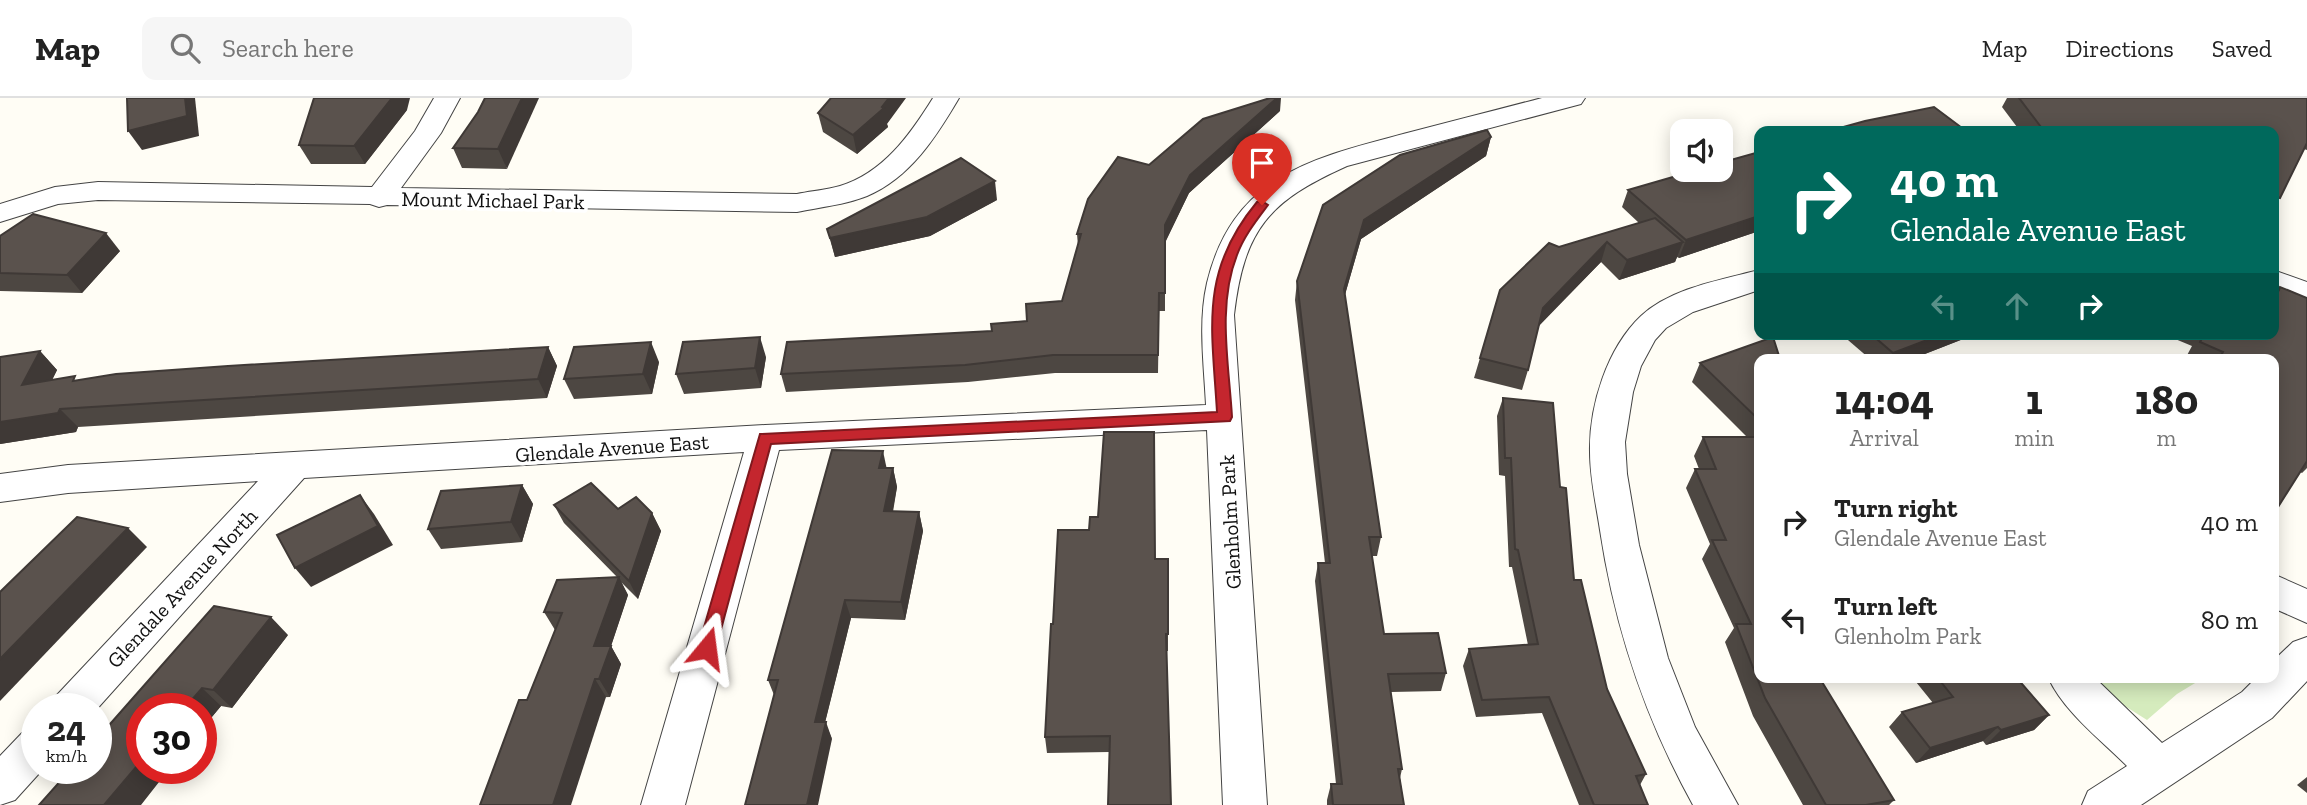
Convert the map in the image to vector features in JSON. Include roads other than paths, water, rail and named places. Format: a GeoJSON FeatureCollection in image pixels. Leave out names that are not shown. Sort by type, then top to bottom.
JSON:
{"type":"FeatureCollection","features":[{"type":"Feature","properties":{"kind":"street"},"geometry":{"type":"LineString","coordinates":[[379,198],[427,133],[447,98]]}},
{"type":"Feature","properties":{"kind":"street","name":"Mount Michael Park"},"geometry":{"type":"LineString","coordinates":[[0,213],[55,196],[98,191],[379,198],[797,203],[855,191],[883,175],[909,153],[946,98]]}},
{"type":"Feature","properties":{"kind":"street","name":"Glenholm Park"},"geometry":{"type":"LineString","coordinates":[[1245,805],[1218,315],[1221,285],[1230,254],[1244,226],[1281,186],[1304,173],[1337,160],[1572,98]]}},
{"type":"Feature","properties":{"kind":"street"},"geometry":{"type":"LineString","coordinates":[[1716,805],[1680,739],[1632,607],[1609,473],[1608,432],[1627,362],[1645,331],[1680,305],[1754,282]]}},
{"type":"Feature","properties":{"kind":"street"},"geometry":{"type":"LineString","coordinates":[[2279,282],[2307,294]]}},
{"type":"Feature","properties":{"kind":"street","name":"Glendale Avenue East"},"geometry":{"type":"LineString","coordinates":[[0,488],[68,479],[765,438],[1225,417]]}},
{"type":"Feature","properties":{"kind":"street"},"geometry":{"type":"LineString","coordinates":[[663,805],[765,438]]}},
{"type":"Feature","properties":{"kind":"street","name":"Glendale Avenue North"},"geometry":{"type":"LineString","coordinates":[[86,693],[293,467]]}},
{"type":"Feature","properties":{"kind":"street"},"geometry":{"type":"LineString","coordinates":[[2279,593],[2307,607]]}},
{"type":"Feature","properties":{"kind":"street"},"geometry":{"type":"LineString","coordinates":[[2279,683],[2307,654]]}},
{"type":"Feature","properties":{"kind":"street"},"geometry":{"type":"LineString","coordinates":[[2073,683],[2160,769]]}},
{"type":"Feature","properties":{"kind":"street"},"geometry":{"type":"LineString","coordinates":[[2104,805],[2257,705],[2279,683]]}},
{"type":"Feature","properties":{"kind":"street"},"geometry":{"type":"LineString","coordinates":[[0,786],[21,763]]}}]}
